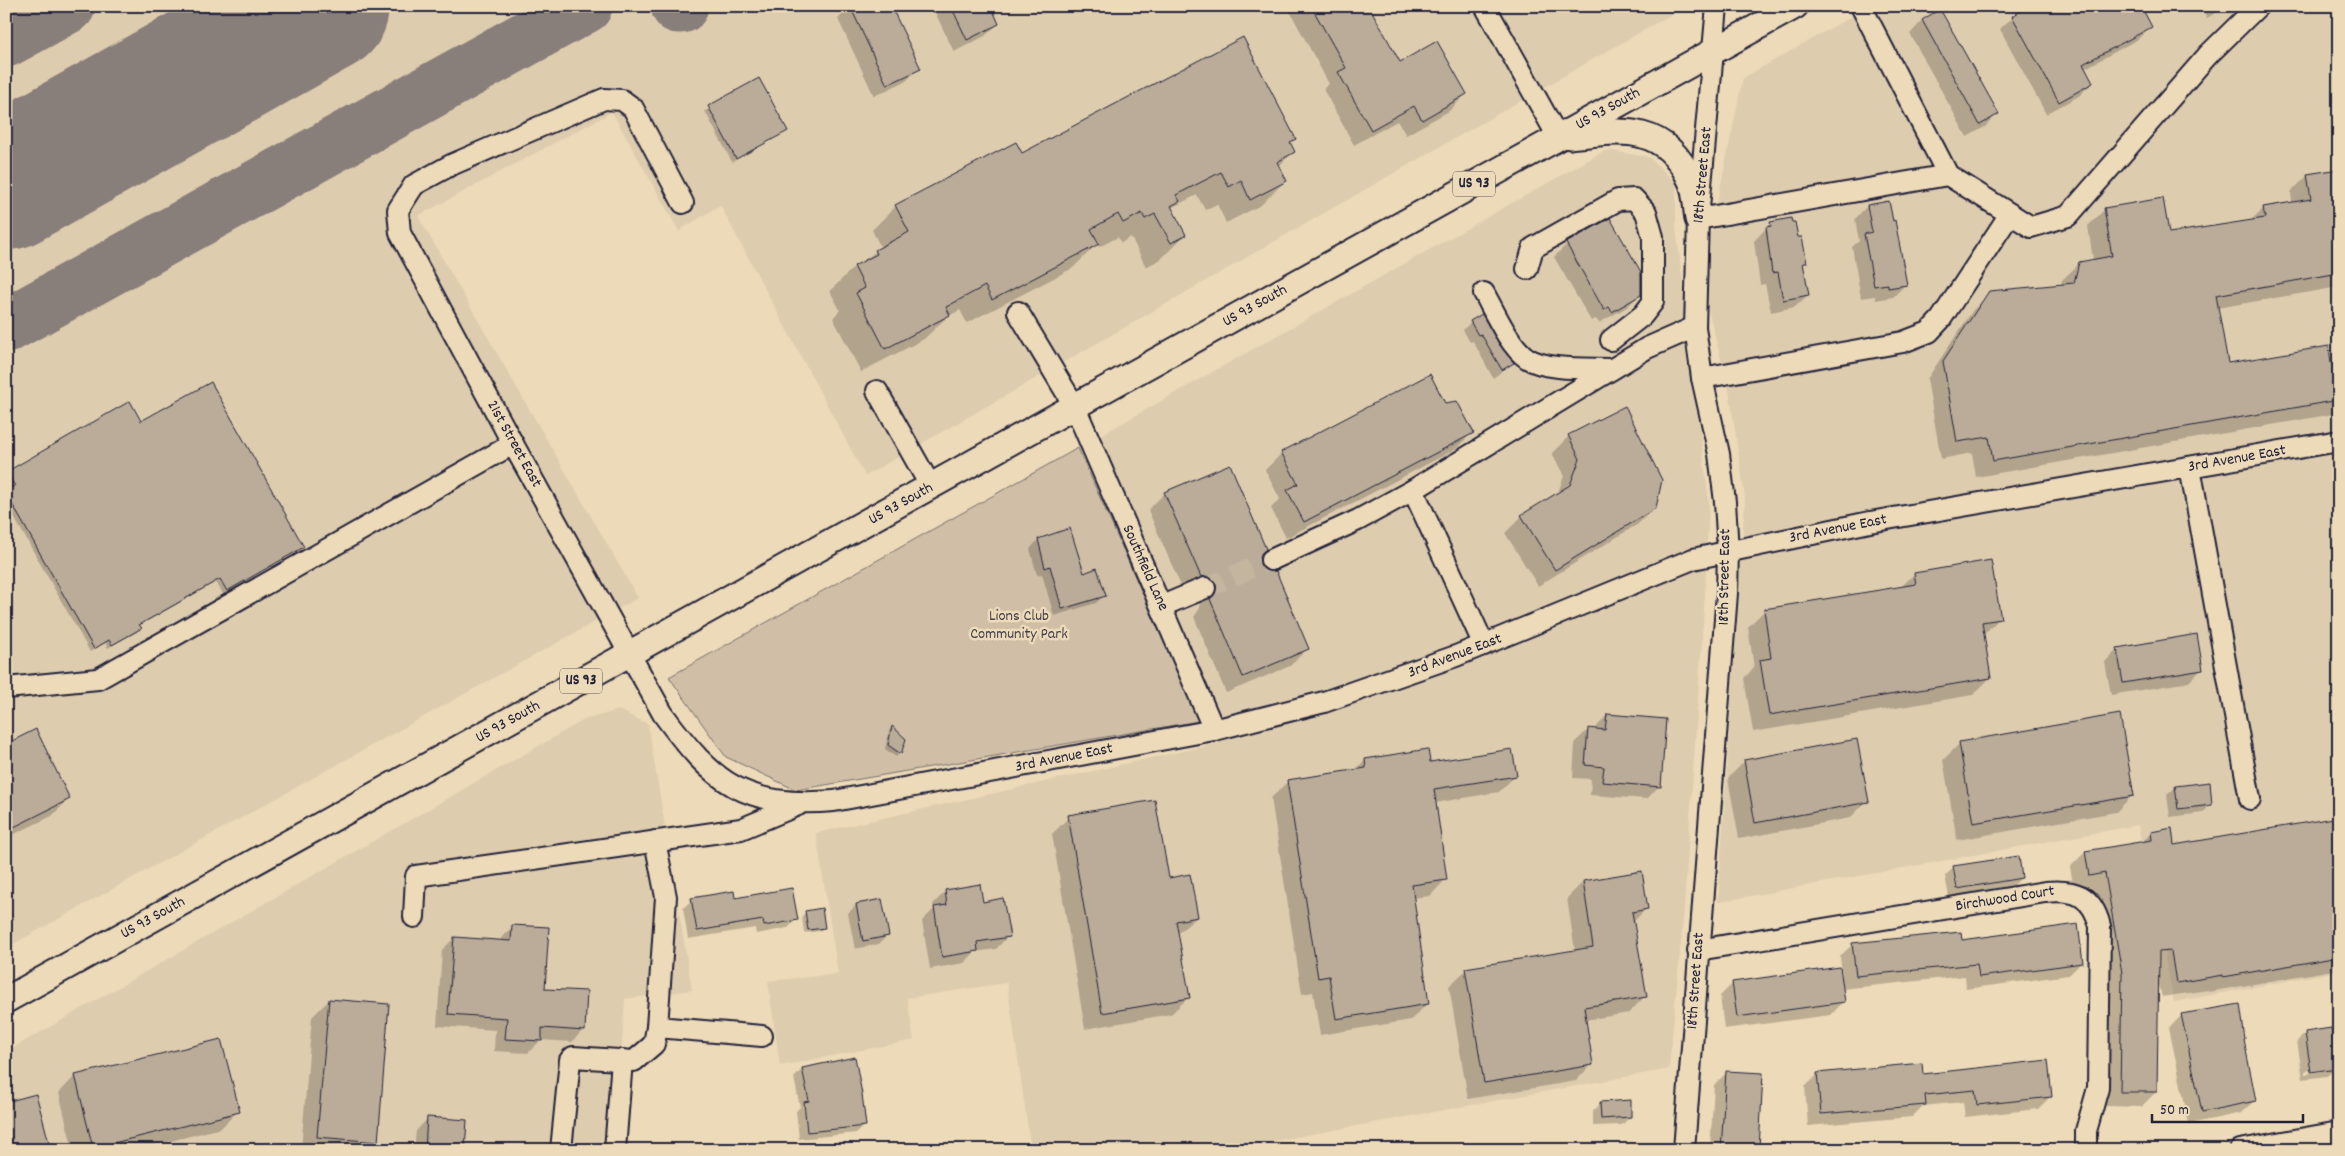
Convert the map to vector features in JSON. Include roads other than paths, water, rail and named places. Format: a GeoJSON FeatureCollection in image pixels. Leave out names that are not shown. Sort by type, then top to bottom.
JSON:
{"type":"FeatureCollection","features":[{"type":"Feature","properties":{"kind":"main road","name":"US 93 South"},"geometry":{"type":"LineString","coordinates":[[6,1000],[1795,6]]}},
{"type":"Feature","properties":{"kind":"main road"},"geometry":{"type":"LineString","coordinates":[[1558,137],[1616,130],[1641,133],[1662,144],[1679,162],[1691,182],[1698,219]]}},
{"type":"Feature","properties":{"kind":"street"},"geometry":{"type":"LineString","coordinates":[[1485,6],[1558,137]]}},
{"type":"Feature","properties":{"kind":"street","name":"18th Street East"},"geometry":{"type":"LineString","coordinates":[[1684,1150],[1727,593],[1728,550],[1719,454],[1702,378],[1696,328],[1698,219],[1717,6]]}},
{"type":"Feature","properties":{"kind":"street"},"geometry":{"type":"LineString","coordinates":[[1861,6],[1948,175],[2031,227],[2068,216],[2208,55],[2258,6]]}},
{"type":"Feature","properties":{"kind":"street","name":"21st Street East"},"geometry":{"type":"LineString","coordinates":[[631,654],[513,444],[400,234],[398,210],[414,185],[451,165],[604,99],[622,100],[633,108],[684,203]]}},
{"type":"Feature","properties":{"kind":"street"},"geometry":{"type":"LineString","coordinates":[[1698,219],[1948,175]]}},
{"type":"Feature","properties":{"kind":"street"},"geometry":{"type":"LineString","coordinates":[[1527,269],[1533,248],[1618,200],[1634,199],[1646,212],[1653,237],[1653,302],[1642,315],[1611,340]]}},
{"type":"Feature","properties":{"kind":"street"},"geometry":{"type":"LineString","coordinates":[[1702,378],[1904,342],[1928,332],[1941,319],[2010,214]]}},
{"type":"Feature","properties":{"kind":"street"},"geometry":{"type":"LineString","coordinates":[[1484,293],[1506,334],[1527,358],[1556,367],[1612,369]]}},
{"type":"Feature","properties":{"kind":"street","name":"Southfield Lane"},"geometry":{"type":"LineString","coordinates":[[1018,312],[1075,407],[1214,730]]}},
{"type":"Feature","properties":{"kind":"street"},"geometry":{"type":"LineString","coordinates":[[1271,560],[1358,520],[1413,490],[1647,348],[1696,328]]}},
{"type":"Feature","properties":{"kind":"street"},"geometry":{"type":"LineString","coordinates":[[877,391],[931,487]]}},
{"type":"Feature","properties":{"kind":"street","name":"3rd Avenue East"},"geometry":{"type":"LineString","coordinates":[[631,654],[663,714],[691,752],[713,774],[743,791],[774,802],[800,804],[834,801],[1214,730],[1324,702],[1484,646],[1693,558],[1879,521],[2339,441]]}},
{"type":"Feature","properties":{"kind":"street"},"geometry":{"type":"LineString","coordinates":[[6,688],[98,679],[513,444]]}},
{"type":"Feature","properties":{"kind":"street"},"geometry":{"type":"LineString","coordinates":[[2190,467],[2250,800]]}},
{"type":"Feature","properties":{"kind":"street"},"geometry":{"type":"LineString","coordinates":[[1413,490],[1484,646]]}},
{"type":"Feature","properties":{"kind":"street"},"geometry":{"type":"LineString","coordinates":[[1162,606],[1205,588]]}},
{"type":"Feature","properties":{"kind":"street"},"geometry":{"type":"LineString","coordinates":[[414,917],[416,876],[741,829],[800,804]]}},
{"type":"Feature","properties":{"kind":"street"},"geometry":{"type":"LineString","coordinates":[[561,1150],[570,1060],[573,1057],[634,1061],[651,1048],[656,1041],[666,897],[656,841]]}},
{"type":"Feature","properties":{"kind":"street","name":"Birchwood Court"},"geometry":{"type":"LineString","coordinates":[[1698,950],[2045,892],[2064,890],[2083,897],[2096,909],[2100,926],[2098,1088],[2086,1131],[2086,1150]]}},
{"type":"Feature","properties":{"kind":"street"},"geometry":{"type":"LineString","coordinates":[[657,1028],[762,1036]]}},
{"type":"Feature","properties":{"kind":"street"},"geometry":{"type":"LineString","coordinates":[[615,1150],[622,1060]]}},
{"type":"Feature","properties":{"kind":"street"},"geometry":{"type":"LineString","coordinates":[[2240,1150],[2339,1132]]}},
{"type":"Feature","properties":{"kind":"tunnel"},"geometry":{"type":"LineString","coordinates":[[1205,588],[1271,560]]}},
{"type":"Feature","properties":{"kind":"park label","name":"Lions Club Community Park"},"geometry":{"type":"Point","coordinates":[1019,625]}}]}
